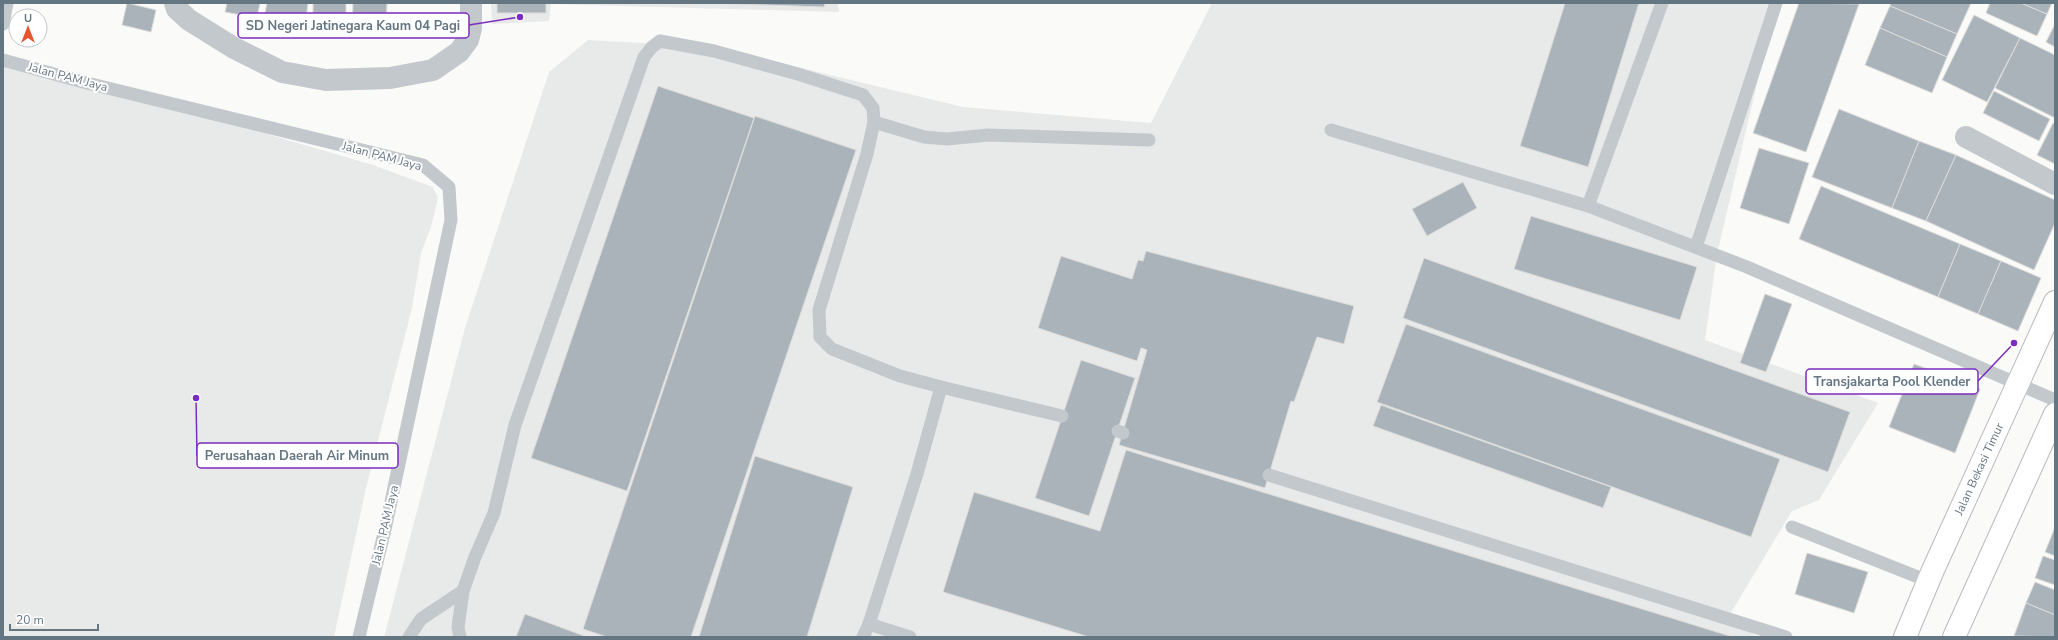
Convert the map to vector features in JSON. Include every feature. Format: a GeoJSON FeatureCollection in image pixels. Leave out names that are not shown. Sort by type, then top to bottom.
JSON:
{"type":"FeatureCollection","features":[{"type":"Feature","properties":{"kind":"main road","name":"Jalan Bekasi Timur"},"geometry":{"type":"LineString","coordinates":[[1905,637],[1928,581],[2055,302]]}},
{"type":"Feature","properties":{"kind":"main road"},"geometry":{"type":"LineString","coordinates":[[1954,637],[2055,414]]}},
{"type":"Feature","properties":{"kind":"street"},"geometry":{"type":"LineString","coordinates":[[175,3],[177,9],[189,20],[234,48],[282,72],[326,80],[390,78],[433,70],[459,52],[468,40],[471,28],[471,3]]}},
{"type":"Feature","properties":{"kind":"street"},"geometry":{"type":"LineString","coordinates":[[1966,137],[2055,184]]}},
{"type":"Feature","properties":{"kind":"lane"},"geometry":{"type":"LineString","coordinates":[[3,24],[7,3]]}},
{"type":"Feature","properties":{"kind":"lane"},"geometry":{"type":"LineString","coordinates":[[1588,206],[1662,3]]}},
{"type":"Feature","properties":{"kind":"lane"},"geometry":{"type":"LineString","coordinates":[[1696,247],[1776,3]]}},
{"type":"Feature","properties":{"kind":"lane"},"geometry":{"type":"LineString","coordinates":[[460,637],[458,627],[463,591],[475,557],[494,513],[515,425],[644,57],[652,47],[660,41],[714,51],[798,74],[863,95],[873,108],[874,122],[867,154],[819,310],[820,337],[832,350],[900,376],[1062,416]]}},
{"type":"Feature","properties":{"kind":"lane","name":"Jalan PAM Jaya"},"geometry":{"type":"LineString","coordinates":[[3,60],[423,165],[449,188],[451,220],[386,525],[359,637]]}},
{"type":"Feature","properties":{"kind":"lane"},"geometry":{"type":"LineString","coordinates":[[874,122],[924,137],[947,139],[988,135],[1149,140]]}},
{"type":"Feature","properties":{"kind":"lane"},"geometry":{"type":"LineString","coordinates":[[1331,130],[1588,206],[1747,267],[2055,400]]}},
{"type":"Feature","properties":{"kind":"lane"},"geometry":{"type":"LineString","coordinates":[[863,637],[869,624],[917,474],[941,387]]}},
{"type":"Feature","properties":{"kind":"lane"},"geometry":{"type":"LineString","coordinates":[[1269,475],[1786,637]]}},
{"type":"Feature","properties":{"kind":"lane"},"geometry":{"type":"LineString","coordinates":[[1792,527],[1928,581]]}},
{"type":"Feature","properties":{"kind":"lane"},"geometry":{"type":"LineString","coordinates":[[409,637],[421,619],[463,591]]}},
{"type":"Feature","properties":{"kind":"lane"},"geometry":{"type":"LineString","coordinates":[[869,624],[910,637]]}},
{"type":"Feature","properties":{"kind":"shaded area"},"geometry":{"type":"Polygon","coordinates":[[[491,3],[838,3],[839,12],[551,4],[549,21],[492,24],[491,3]]]}},
{"type":"Feature","properties":{"kind":"shaded area"},"geometry":{"type":"Polygon","coordinates":[[[1212,3],[1776,3],[1717,254],[1705,340],[1878,403],[1819,500],[1792,511],[1729,616],[1757,637],[384,637],[465,328],[549,72],[588,40],[714,47],[963,107],[1151,123],[1212,3]]]}},
{"type":"Feature","properties":{"kind":"shaded area"},"geometry":{"type":"Polygon","coordinates":[[[3,57],[373,165],[433,187],[438,198],[431,227],[421,253],[412,308],[366,488],[334,637],[3,637],[3,57]]]}},
{"type":"Feature","properties":{"kind":"building"},"geometry":{"type":"Polygon","coordinates":[[[127,3],[156,10],[151,32],[122,25],[127,3]]]}},
{"type":"Feature","properties":{"kind":"building"},"geometry":{"type":"Polygon","coordinates":[[[227,3],[260,3],[257,18],[225,12],[227,3]]]}},
{"type":"Feature","properties":{"kind":"building"},"geometry":{"type":"Polygon","coordinates":[[[267,3],[308,3],[306,19],[265,13],[267,3]]]}},
{"type":"Feature","properties":{"kind":"building"},"geometry":{"type":"Polygon","coordinates":[[[313,3],[346,3],[346,35],[313,34],[313,3]]]}},
{"type":"Feature","properties":{"kind":"building"},"geometry":{"type":"Polygon","coordinates":[[[353,3],[387,3],[386,29],[352,28],[353,3]]]}},
{"type":"Feature","properties":{"kind":"building"},"geometry":{"type":"Polygon","coordinates":[[[497,3],[546,3],[546,13],[497,13],[497,3]]]}},
{"type":"Feature","properties":{"kind":"building"},"geometry":{"type":"Polygon","coordinates":[[[708,3],[825,3],[824,7],[708,3]]]}},
{"type":"Feature","properties":{"kind":"building"},"geometry":{"type":"Polygon","coordinates":[[[1565,3],[1639,3],[1588,167],[1520,146],[1565,3]]]}},
{"type":"Feature","properties":{"kind":"building"},"geometry":{"type":"Polygon","coordinates":[[[1799,3],[1859,4],[1806,152],[1753,133],[1799,3]]]}},
{"type":"Feature","properties":{"kind":"building"},"geometry":{"type":"Polygon","coordinates":[[[1891,3],[1971,3],[1957,34],[1890,6],[1891,3]]]}},
{"type":"Feature","properties":{"kind":"building"},"geometry":{"type":"Polygon","coordinates":[[[1990,3],[2021,3],[2047,14],[2037,36],[1986,13],[1990,3]]]}},
{"type":"Feature","properties":{"kind":"building"},"geometry":{"type":"Polygon","coordinates":[[[2021,3],[2052,3],[2047,14],[2021,3]]]}},
{"type":"Feature","properties":{"kind":"building"},"geometry":{"type":"Polygon","coordinates":[[[1890,6],[1957,34],[1947,57],[1880,28],[1890,6]]]}},
{"type":"Feature","properties":{"kind":"building"},"geometry":{"type":"Polygon","coordinates":[[[1974,15],[2020,38],[1987,102],[1942,80],[1974,15]]]}},
{"type":"Feature","properties":{"kind":"building"},"geometry":{"type":"Polygon","coordinates":[[[2055,24],[2055,47],[2046,42],[2055,24]]]}},
{"type":"Feature","properties":{"kind":"building"},"geometry":{"type":"Polygon","coordinates":[[[1880,28],[1947,57],[1932,93],[1865,65],[1880,28]]]}},
{"type":"Feature","properties":{"kind":"building"},"geometry":{"type":"Polygon","coordinates":[[[2020,38],[2055,55],[2055,118],[1995,88],[2020,38]]]}},
{"type":"Feature","properties":{"kind":"building"},"geometry":{"type":"Polygon","coordinates":[[[658,86],[754,118],[627,491],[531,458],[658,86]]]}},
{"type":"Feature","properties":{"kind":"building"},"geometry":{"type":"Polygon","coordinates":[[[1994,91],[2050,119],[2039,141],[1983,113],[1994,91]]]}},
{"type":"Feature","properties":{"kind":"building"},"geometry":{"type":"Polygon","coordinates":[[[1839,109],[1919,141],[1892,208],[1812,177],[1839,109]]]}},
{"type":"Feature","properties":{"kind":"building"},"geometry":{"type":"Polygon","coordinates":[[[755,116],[856,150],[691,637],[607,637],[583,629],[755,116]]]}},
{"type":"Feature","properties":{"kind":"building"},"geometry":{"type":"Polygon","coordinates":[[[2053,123],[2055,124],[2055,164],[2037,155],[2053,123]]]}},
{"type":"Feature","properties":{"kind":"building"},"geometry":{"type":"Polygon","coordinates":[[[1919,141],[1956,155],[1926,221],[1892,208],[1919,141]]]}},
{"type":"Feature","properties":{"kind":"building"},"geometry":{"type":"Polygon","coordinates":[[[1759,148],[1809,163],[1789,224],[1740,208],[1759,148]]]}},
{"type":"Feature","properties":{"kind":"building"},"geometry":{"type":"Polygon","coordinates":[[[1956,155],[2055,200],[2055,223],[2034,270],[1926,221],[1956,155]]]}},
{"type":"Feature","properties":{"kind":"building"},"geometry":{"type":"Polygon","coordinates":[[[1463,182],[1477,208],[1427,236],[1412,209],[1463,182]]]}},
{"type":"Feature","properties":{"kind":"building"},"geometry":{"type":"Polygon","coordinates":[[[1821,186],[1960,244],[1938,297],[1799,239],[1821,186]]]}},
{"type":"Feature","properties":{"kind":"building"},"geometry":{"type":"Polygon","coordinates":[[[1531,216],[1697,267],[1680,320],[1514,269],[1531,216]]]}},
{"type":"Feature","properties":{"kind":"building"},"geometry":{"type":"Polygon","coordinates":[[[1960,244],[2001,261],[1978,314],[1938,297],[1960,244]]]}},
{"type":"Feature","properties":{"kind":"building"},"geometry":{"type":"Polygon","coordinates":[[[1146,251],[1354,306],[1344,344],[1317,337],[1294,402],[1291,401],[1265,488],[1119,445],[1147,350],[1141,348],[1137,361],[1038,328],[1061,256],[1132,279],[1138,260],[1143,261],[1146,251]]]}},
{"type":"Feature","properties":{"kind":"building"},"geometry":{"type":"Polygon","coordinates":[[[1424,258],[1850,412],[1828,472],[1403,318],[1424,258]]]}},
{"type":"Feature","properties":{"kind":"building"},"geometry":{"type":"Polygon","coordinates":[[[2001,261],[2041,278],[2018,331],[1978,314],[2001,261]]]}},
{"type":"Feature","properties":{"kind":"building"},"geometry":{"type":"Polygon","coordinates":[[[1765,294],[1792,304],[1766,372],[1740,363],[1765,294]]]}},
{"type":"Feature","properties":{"kind":"building"},"geometry":{"type":"Polygon","coordinates":[[[1406,324],[1780,459],[1751,537],[1377,402],[1406,324]]]}},
{"type":"Feature","properties":{"kind":"building"},"geometry":{"type":"Polygon","coordinates":[[[1081,360],[1135,378],[1089,516],[1035,498],[1081,360]]]}},
{"type":"Feature","properties":{"kind":"building"},"geometry":{"type":"Polygon","coordinates":[[[1914,364],[1980,389],[1955,453],[1889,427],[1914,364]]]}},
{"type":"Feature","properties":{"kind":"building"},"geometry":{"type":"Polygon","coordinates":[[[1381,405],[1611,487],[1603,508],[1373,426],[1381,405]]]}},
{"type":"Feature","properties":{"kind":"building"},"geometry":{"type":"Polygon","coordinates":[[[1126,450],[1733,637],[1089,637],[943,592],[974,492],[1100,531],[1126,450]]]}},
{"type":"Feature","properties":{"kind":"building"},"geometry":{"type":"Polygon","coordinates":[[[755,456],[853,487],[807,637],[699,637],[755,456]]]}},
{"type":"Feature","properties":{"kind":"building"},"geometry":{"type":"Polygon","coordinates":[[[2055,527],[2055,556],[2045,552],[2055,527]]]}},
{"type":"Feature","properties":{"kind":"building"},"geometry":{"type":"Polygon","coordinates":[[[1807,553],[1868,572],[1854,613],[1795,594],[1807,553]]]}},
{"type":"Feature","properties":{"kind":"building"},"geometry":{"type":"Polygon","coordinates":[[[2043,556],[2055,560],[2055,585],[2035,578],[2043,556]]]}},
{"type":"Feature","properties":{"kind":"building"},"geometry":{"type":"Polygon","coordinates":[[[2035,582],[2055,590],[2055,615],[2026,603],[2035,582]]]}},
{"type":"Feature","properties":{"kind":"building"},"geometry":{"type":"Polygon","coordinates":[[[2026,603],[2055,615],[2055,637],[2014,636],[2026,603]]]}},
{"type":"Feature","properties":{"kind":"building"},"geometry":{"type":"Polygon","coordinates":[[[525,614],[587,637],[516,637],[525,614]]]}},
{"type":"Feature","properties":{"kind":"place","name":"SD Negeri Jatinegara Kaum 04 Pagi"},"geometry":{"type":"Point","coordinates":[520,17]}},
{"type":"Feature","properties":{"kind":"place","name":"Transjakarta Pool Klender"},"geometry":{"type":"Point","coordinates":[2014,343]}},
{"type":"Feature","properties":{"kind":"place","name":"Perusahaan Daerah Air Minum"},"geometry":{"type":"Point","coordinates":[196,398]}}]}
